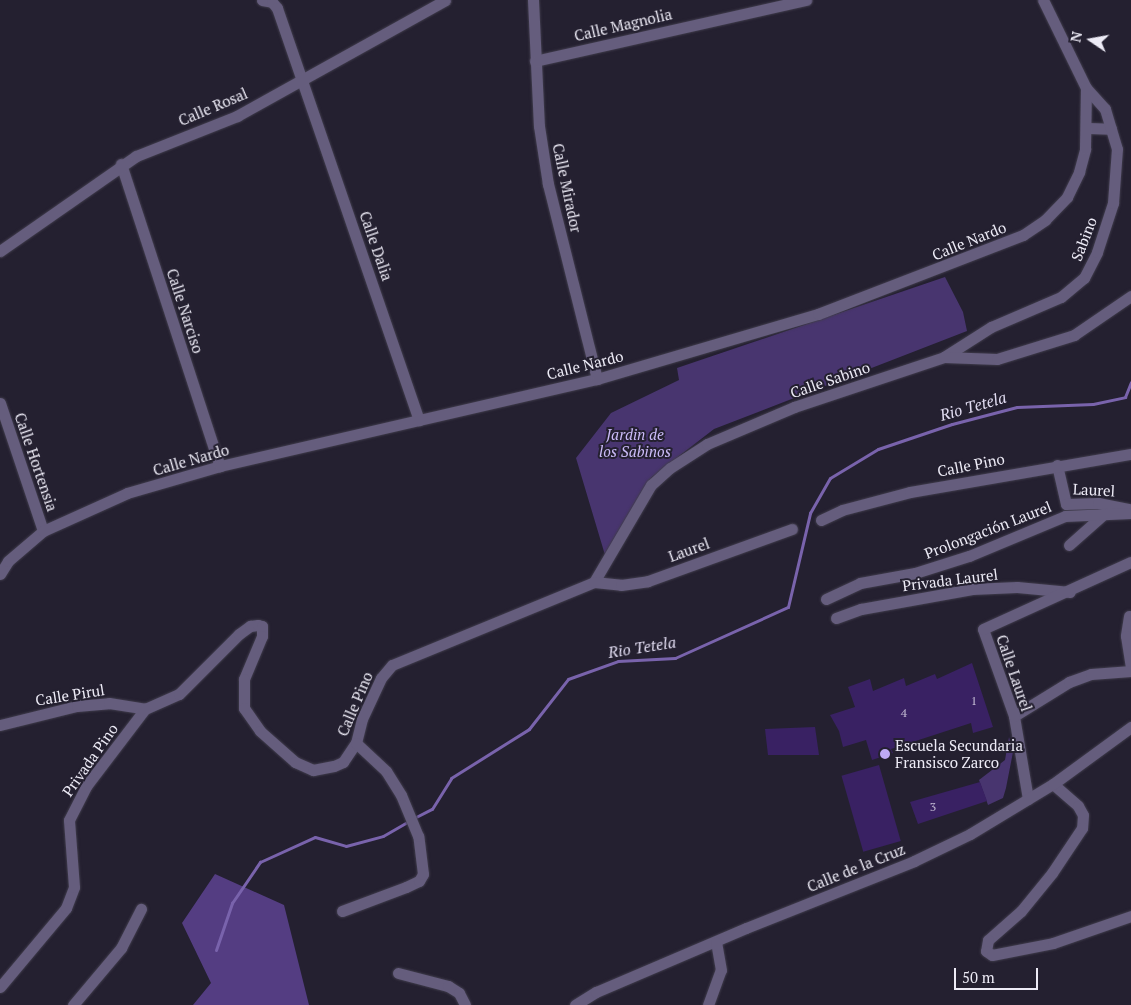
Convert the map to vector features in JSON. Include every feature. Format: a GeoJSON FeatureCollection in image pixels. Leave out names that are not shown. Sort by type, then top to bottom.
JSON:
{"type":"FeatureCollection","features":[{"type":"Feature","properties":{"kind":"street","name":"Calle Dalia"},"geometry":{"type":"LineString","coordinates":[[262,0],[275,4],[304,80],[419,420]]}},
{"type":"Feature","properties":{"kind":"street","name":"Calle Rosal"},"geometry":{"type":"LineString","coordinates":[[0,251],[121,164],[150,149],[237,116],[445,0]]}},
{"type":"Feature","properties":{"kind":"street","name":"Calle Mirador"},"geometry":{"type":"LineString","coordinates":[[533,0],[539,126],[548,184],[597,379]]}},
{"type":"Feature","properties":{"kind":"street"},"geometry":{"type":"LineString","coordinates":[[1043,0],[1086,88]]}},
{"type":"Feature","properties":{"kind":"street","name":"Calle Magnolia"},"geometry":{"type":"LineString","coordinates":[[535,61],[801,1]]}},
{"type":"Feature","properties":{"kind":"street","name":"Calle Nardo"},"geometry":{"type":"LineString","coordinates":[[0,574],[8,562],[43,531],[127,493],[220,466],[597,379],[818,314],[1023,235],[1046,220],[1067,197],[1086,149],[1086,88]]}},
{"type":"Feature","properties":{"kind":"street","name":"Sabino"},"geometry":{"type":"LineString","coordinates":[[944,357],[991,327],[1061,297],[1084,278],[1098,252],[1113,203],[1117,148],[1105,109],[1086,88]]}},
{"type":"Feature","properties":{"kind":"street"},"geometry":{"type":"LineString","coordinates":[[1087,128],[1111,129]]}},
{"type":"Feature","properties":{"kind":"street","name":"Calle Narciso"},"geometry":{"type":"LineString","coordinates":[[121,164],[220,466]]}},
{"type":"Feature","properties":{"kind":"street","name":"Calle Sabino"},"geometry":{"type":"LineString","coordinates":[[594,582],[637,505],[651,485],[670,468],[708,444],[794,407],[944,357],[997,359],[1074,335],[1131,296]]}},
{"type":"Feature","properties":{"kind":"street","name":"Calle Hortensia"},"geometry":{"type":"LineString","coordinates":[[0,403],[43,531]]}},
{"type":"Feature","properties":{"kind":"street","name":"Calle Pino"},"geometry":{"type":"LineString","coordinates":[[821,520],[842,510],[910,492],[1057,465],[1131,454]]}},
{"type":"Feature","properties":{"kind":"street","name":"Laurel"},"geometry":{"type":"LineString","coordinates":[[1057,465],[1066,504],[1098,503],[1131,509]]}},
{"type":"Feature","properties":{"kind":"street"},"geometry":{"type":"LineString","coordinates":[[1069,545],[1105,513],[1131,513]]}},
{"type":"Feature","properties":{"kind":"street","name":"Prolongación Laurel"},"geometry":{"type":"LineString","coordinates":[[826,599],[873,580],[915,573],[969,556],[1065,516],[1105,513]]}},
{"type":"Feature","properties":{"kind":"street","name":"Laurel"},"geometry":{"type":"LineString","coordinates":[[594,582],[621,585],[648,580],[792,529]]}},
{"type":"Feature","properties":{"kind":"street","name":"Calle Laurel"},"geometry":{"type":"LineString","coordinates":[[1028,799],[1014,716],[983,629],[1070,592],[1131,562]]}},
{"type":"Feature","properties":{"kind":"street","name":"Calle Pino"},"geometry":{"type":"LineString","coordinates":[[144,709],[179,694],[239,634],[258,625],[262,626],[262,636],[244,679],[242,698],[244,708],[260,731],[295,762],[313,770],[343,762],[356,743],[362,719],[383,676],[392,665],[594,582]]}},
{"type":"Feature","properties":{"kind":"street","name":"Privada Laurel"},"geometry":{"type":"LineString","coordinates":[[836,618],[861,609],[972,589],[1017,587],[1070,592]]}},
{"type":"Feature","properties":{"kind":"street"},"geometry":{"type":"LineString","coordinates":[[1130,616],[1126,636],[1131,666]]}},
{"type":"Feature","properties":{"kind":"street"},"geometry":{"type":"LineString","coordinates":[[1014,716],[1069,682],[1092,674],[1131,671]]}},
{"type":"Feature","properties":{"kind":"street","name":"Calle Pirul"},"geometry":{"type":"LineString","coordinates":[[0,725],[77,706],[110,703],[144,709]]}},
{"type":"Feature","properties":{"kind":"street","name":"Privada Pino"},"geometry":{"type":"LineString","coordinates":[[0,987],[66,908],[74,887],[69,820],[71,814],[87,785],[144,709]]}},
{"type":"Feature","properties":{"kind":"street","name":"Calle de la Cruz"},"geometry":{"type":"LineString","coordinates":[[575,1005],[596,992],[914,861],[970,834],[1053,784],[1131,727]]}},
{"type":"Feature","properties":{"kind":"street"},"geometry":{"type":"LineString","coordinates":[[342,911],[406,887],[419,880],[423,874],[418,836],[401,795],[386,771],[356,743]]}},
{"type":"Feature","properties":{"kind":"street"},"geometry":{"type":"LineString","coordinates":[[1053,784],[1078,806],[1084,822],[1052,873],[1021,911],[985,944],[986,951],[992,955],[1053,943],[1131,916]]}},
{"type":"Feature","properties":{"kind":"street"},"geometry":{"type":"LineString","coordinates":[[73,1005],[121,948],[141,909]]}},
{"type":"Feature","properties":{"kind":"street"},"geometry":{"type":"LineString","coordinates":[[708,1005],[721,970],[716,942]]}},
{"type":"Feature","properties":{"kind":"street"},"geometry":{"type":"LineString","coordinates":[[398,973],[448,986],[459,993],[466,1005]]}},
{"type":"Feature","properties":{"kind":"green space","name":"Jardin de los Sabinos"},"geometry":{"type":"Polygon","coordinates":[[[945,277],[963,312],[967,331],[714,429],[652,477],[605,555],[576,458],[611,413],[679,380],[677,368],[945,277]]]}},
{"type":"Feature","properties":{"kind":"green space"},"geometry":{"type":"Polygon","coordinates":[[[1009,737],[1013,752],[1003,798],[988,805],[979,780],[1005,760],[1009,737]]]}},
{"type":"Feature","properties":{"kind":"shaded area"},"geometry":{"type":"Polygon","coordinates":[[[215,874],[284,905],[309,1005],[193,1005],[211,983],[182,923],[215,874]]]}},
{"type":"Feature","properties":{"kind":"building"},"geometry":{"type":"Polygon","coordinates":[[[972,663],[993,727],[973,733],[971,723],[891,749],[893,753],[872,760],[866,740],[843,747],[839,731],[830,715],[855,707],[848,687],[870,679],[873,691],[904,678],[906,686],[935,674],[937,679],[972,663]]]}},
{"type":"Feature","properties":{"kind":"building"},"geometry":{"type":"Polygon","coordinates":[[[815,727],[819,755],[768,755],[765,729],[815,727]]]}},
{"type":"Feature","properties":{"kind":"building"},"geometry":{"type":"Polygon","coordinates":[[[879,765],[901,841],[863,852],[842,776],[879,765]]]}},
{"type":"Feature","properties":{"kind":"building"},"geometry":{"type":"Polygon","coordinates":[[[980,782],[987,801],[918,824],[910,802],[980,782]]]}},
{"type":"Feature","properties":{"kind":"waterway","name":"Rio Tetela"},"geometry":{"type":"LineString","coordinates":[[414,818],[432,809],[451,778],[529,729],[568,679],[618,661],[675,658],[788,607],[810,513],[830,478],[878,449],[952,424],[1017,407],[1093,404],[1125,397],[1131,382]]}},
{"type":"Feature","properties":{"kind":"waterway","name":"Rio Tetela"},"geometry":{"type":"LineString","coordinates":[[216,950],[232,903],[260,862],[315,837],[346,846],[383,836],[409,821]]}},
{"type":"Feature","properties":{"kind":"place","name":"Escuela Secundaria Fransisco Zarco"},"geometry":{"type":"Point","coordinates":[885,754]}}]}
